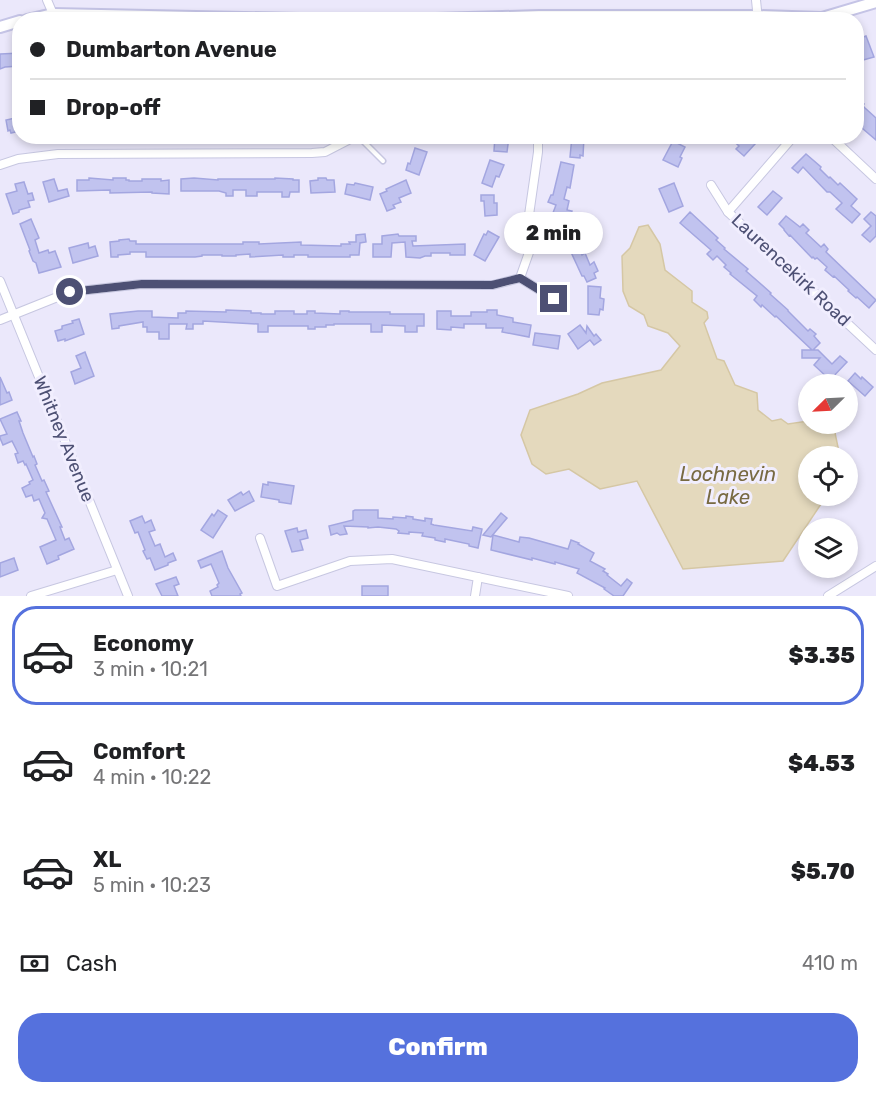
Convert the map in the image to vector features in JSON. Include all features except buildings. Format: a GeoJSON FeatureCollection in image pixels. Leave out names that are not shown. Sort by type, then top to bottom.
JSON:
{"type":"FeatureCollection","features":[{"type":"Feature","properties":{"kind":"street"},"geometry":{"type":"LineString","coordinates":[[842,12],[876,2]]}},
{"type":"Feature","properties":{"kind":"street"},"geometry":{"type":"LineString","coordinates":[[0,165],[18,159],[58,154],[312,153],[325,152],[341,144]]}},
{"type":"Feature","properties":{"kind":"street"},"geometry":{"type":"LineString","coordinates":[[520,278],[531,244],[529,215],[538,144]]}},
{"type":"Feature","properties":{"kind":"street"},"geometry":{"type":"LineString","coordinates":[[728,212],[787,144]]}},
{"type":"Feature","properties":{"kind":"street"},"geometry":{"type":"LineString","coordinates":[[839,144],[876,179]]}},
{"type":"Feature","properties":{"kind":"street","name":"Laurencekirk Road"},"geometry":{"type":"LineString","coordinates":[[711,184],[728,212],[876,350]]}},
{"type":"Feature","properties":{"kind":"street"},"geometry":{"type":"LineString","coordinates":[[0,320],[70,292],[142,284],[492,285],[520,278],[554,299]]}},
{"type":"Feature","properties":{"kind":"street","name":"Whitney Avenue"},"geometry":{"type":"LineString","coordinates":[[0,281],[128,596]]}},
{"type":"Feature","properties":{"kind":"street"},"geometry":{"type":"LineString","coordinates":[[260,538],[277,586],[350,561],[392,559],[568,596]]}},
{"type":"Feature","properties":{"kind":"street"},"geometry":{"type":"LineString","coordinates":[[828,596],[876,566]]}},
{"type":"Feature","properties":{"kind":"street"},"geometry":{"type":"LineString","coordinates":[[31,596],[117,570]]}},
{"type":"Feature","properties":{"kind":"street"},"geometry":{"type":"LineString","coordinates":[[475,596],[478,577]]}},
{"type":"Feature","properties":{"kind":"lane"},"geometry":{"type":"LineString","coordinates":[[366,144],[383,160]]}},
{"type":"Feature","properties":{"kind":"water","name":"Lochnevin Lake"},"geometry":{"type":"Polygon","coordinates":[[[648,225],[660,244],[665,270],[692,291],[692,302],[707,312],[708,318],[704,323],[717,359],[724,361],[735,385],[757,393],[758,410],[772,421],[781,419],[788,424],[798,422],[798,434],[835,434],[838,446],[798,446],[798,506],[820,506],[812,518],[798,518],[798,538],[783,561],[683,569],[637,481],[600,489],[569,469],[546,474],[532,464],[521,435],[530,410],[578,394],[602,383],[661,370],[680,346],[668,333],[648,326],[644,315],[629,306],[623,291],[622,256],[630,248],[639,227],[648,225]]]}},
{"type":"Feature","properties":{"kind":"route"},"geometry":{"type":"LineString","coordinates":[[70,292],[142,284],[492,285],[520,278],[554,299]]}}]}
